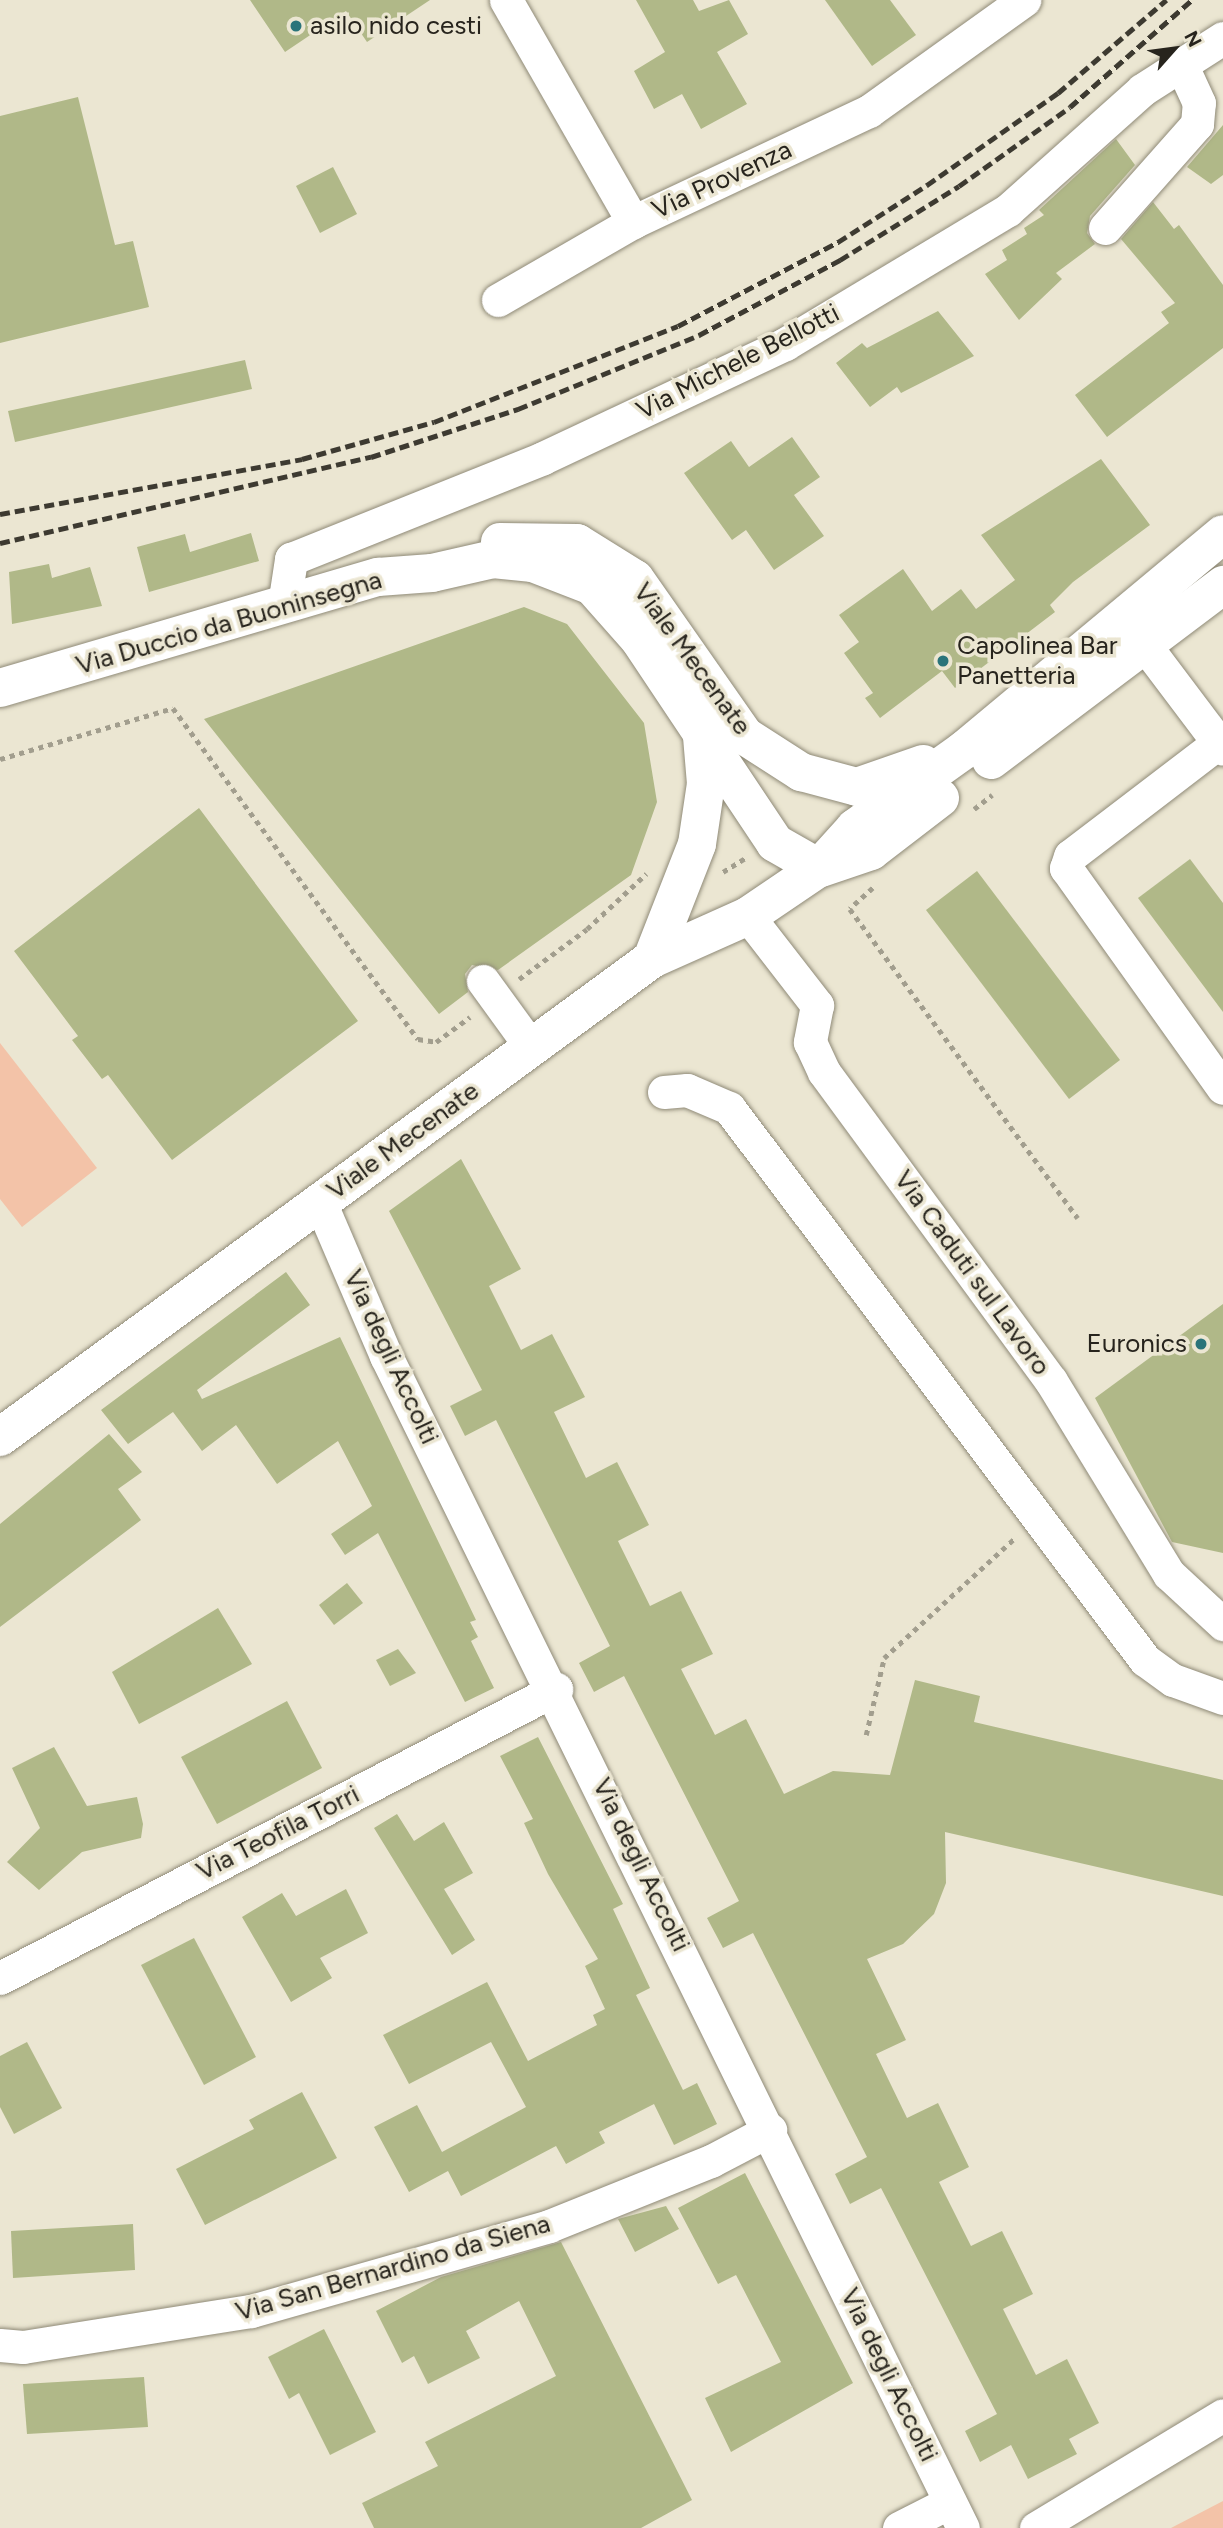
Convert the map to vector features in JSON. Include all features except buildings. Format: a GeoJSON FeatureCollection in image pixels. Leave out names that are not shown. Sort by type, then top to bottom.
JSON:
{"type":"FeatureCollection","features":[{"type":"Feature","properties":{"kind":"main road","name":"Viale Mecenate"},"geometry":{"type":"LineString","coordinates":[[0,1437],[652,959],[748,916],[819,868],[855,828],[964,750],[1223,534]]}},
{"type":"Feature","properties":{"kind":"main road","name":"Viale Mecenate"},"geometry":{"type":"LineString","coordinates":[[377,577],[429,555],[488,542],[577,543],[635,579],[745,736],[801,772],[857,786],[964,750]]}},
{"type":"Feature","properties":{"kind":"main road","name":"Via Duccio da Buoninsegna"},"geometry":{"type":"LineString","coordinates":[[0,688],[377,577],[432,573],[493,559],[533,563],[592,586],[639,639],[775,843],[819,868]]}},
{"type":"Feature","properties":{"kind":"main road","name":"Viale Mecenate"},"geometry":{"type":"LineString","coordinates":[[819,868],[871,850],[1223,585]]}},
{"type":"Feature","properties":{"kind":"main road"},"geometry":{"type":"LineString","coordinates":[[654,604],[657,638],[819,868]]}},
{"type":"Feature","properties":{"kind":"main road"},"geometry":{"type":"LineString","coordinates":[[652,959],[697,844],[706,784],[702,730]]}},
{"type":"Feature","properties":{"kind":"street","name":"Via Provenza"},"geometry":{"type":"LineString","coordinates":[[506,0],[633,222],[869,111],[1024,0]]}},
{"type":"Feature","properties":{"kind":"street","name":"Via Michele Bellotti"},"geometry":{"type":"LineString","coordinates":[[284,605],[290,559],[543,458],[785,344],[1008,210],[1142,90],[1223,38]]}},
{"type":"Feature","properties":{"kind":"street"},"geometry":{"type":"LineString","coordinates":[[1105,228],[1197,124],[1199,103],[1182,66]]}},
{"type":"Feature","properties":{"kind":"street"},"geometry":{"type":"LineString","coordinates":[[498,300],[633,222]]}},
{"type":"Feature","properties":{"kind":"street"},"geometry":{"type":"LineString","coordinates":[[1144,644],[1220,746],[1070,856],[1066,868],[1223,1088]]}},
{"type":"Feature","properties":{"kind":"street","name":"Via Caduti sul Lavoro"},"geometry":{"type":"LineString","coordinates":[[748,916],[817,1005],[810,1042],[824,1072],[1051,1381],[1169,1574],[1223,1624]]}},
{"type":"Feature","properties":{"kind":"street"},"geometry":{"type":"LineString","coordinates":[[489,989],[531,1047]]}},
{"type":"Feature","properties":{"kind":"street"},"geometry":{"type":"LineString","coordinates":[[664,1092],[687,1090],[729,1108],[1146,1660],[1172,1680],[1223,1698]]}},
{"type":"Feature","properties":{"kind":"street","name":"Via degli Accolti"},"geometry":{"type":"LineString","coordinates":[[320,1202],[386,1356],[556,1689],[957,2515]]}},
{"type":"Feature","properties":{"kind":"street","name":"Via Teofila Torri"},"geometry":{"type":"LineString","coordinates":[[0,1978],[556,1689]]}},
{"type":"Feature","properties":{"kind":"street","name":"Via San Bernardino da Siena"},"geometry":{"type":"LineString","coordinates":[[0,2345],[23,2347],[251,2311],[549,2226],[711,2161],[770,2130]]}},
{"type":"Feature","properties":{"kind":"street"},"geometry":{"type":"LineString","coordinates":[[1036,2528],[1223,2415]]}},
{"type":"Feature","properties":{"kind":"street"},"geometry":{"type":"LineString","coordinates":[[900,2528],[957,2515]]}},
{"type":"Feature","properties":{"kind":"path"},"geometry":{"type":"LineString","coordinates":[[0,759],[173,708],[418,1039],[436,1042],[489,989]]}},
{"type":"Feature","properties":{"kind":"path"},"geometry":{"type":"LineString","coordinates":[[878,884],[850,909],[1078,1218]]}},
{"type":"Feature","properties":{"kind":"path"},"geometry":{"type":"LineString","coordinates":[[866,1735],[884,1658],[1038,1517]]}},
{"type":"Feature","properties":{"kind":"shaded area"},"geometry":{"type":"Polygon","coordinates":[[[0,1043],[97,1168],[22,1227],[0,1199],[0,1043]]]}},
{"type":"Feature","properties":{"kind":"shaded area"},"geometry":{"type":"Polygon","coordinates":[[[1223,2501],[1223,2528],[1171,2528],[1223,2501]]]}},
{"type":"Feature","properties":{"kind":"railway"},"geometry":{"type":"LineString","coordinates":[[0,514],[302,459],[434,422],[678,326],[838,242],[927,185],[1058,93],[1166,0]]}},
{"type":"Feature","properties":{"kind":"railway"},"geometry":{"type":"LineString","coordinates":[[0,543],[371,457],[518,409],[699,335],[840,260],[959,186],[1070,107],[1192,0]]}},
{"type":"Feature","properties":{"kind":"place","name":"asilo nido cesti"},"geometry":{"type":"Point","coordinates":[296,26]}},
{"type":"Feature","properties":{"kind":"place","name":"Capolinea Bar Panetteria"},"geometry":{"type":"Point","coordinates":[943,661]}},
{"type":"Feature","properties":{"kind":"place","name":"Euronics"},"geometry":{"type":"Point","coordinates":[1201,1344]}}]}
